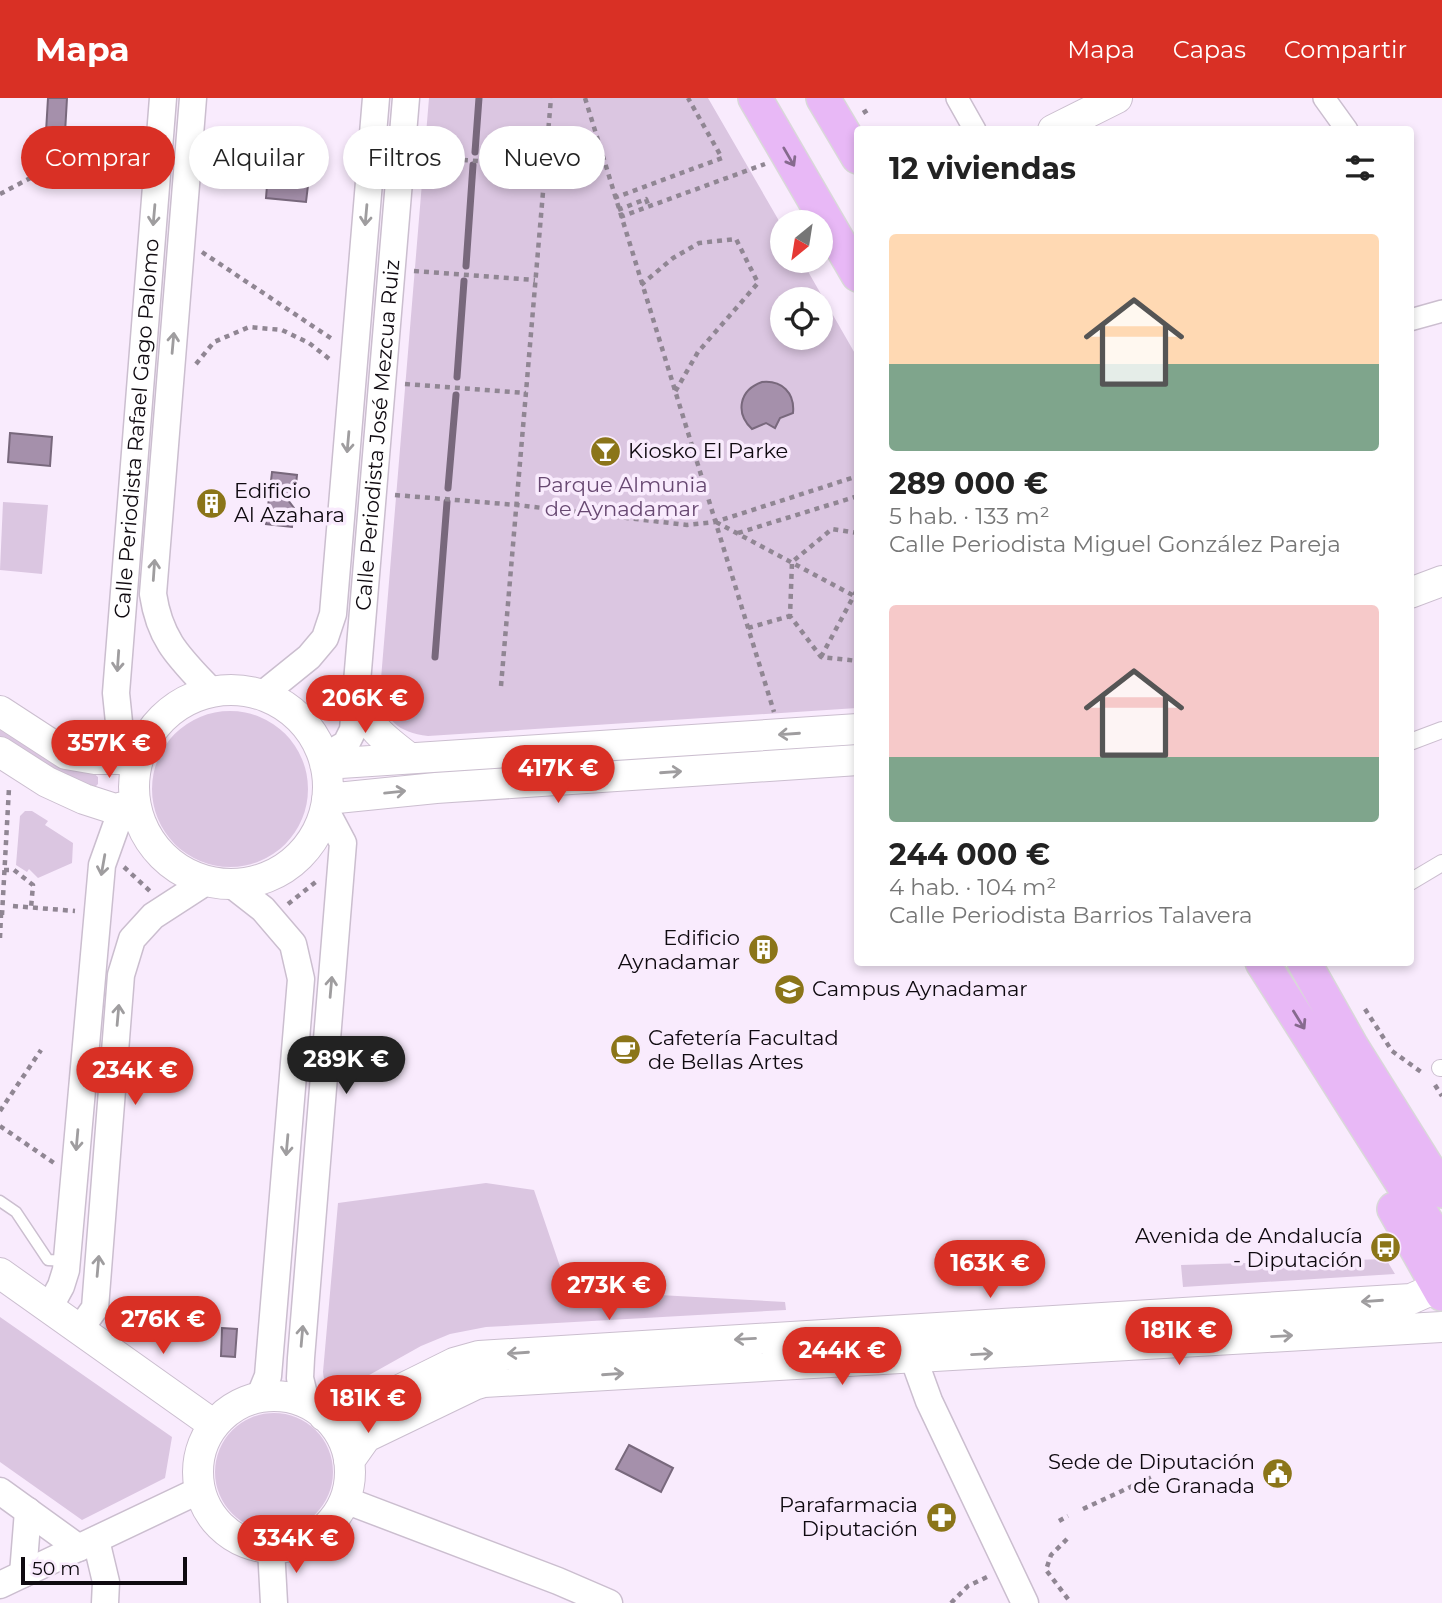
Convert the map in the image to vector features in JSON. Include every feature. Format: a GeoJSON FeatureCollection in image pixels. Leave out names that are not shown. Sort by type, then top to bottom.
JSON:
{"type":"FeatureCollection","features":[{"type":"Feature","properties":{"kind":"main road"},"geometry":{"type":"LineString","coordinates":[[755,98],[854,268]]}},
{"type":"Feature","properties":{"kind":"main road"},"geometry":{"type":"LineString","coordinates":[[822,98],[854,151]]}},
{"type":"Feature","properties":{"kind":"main road"},"geometry":{"type":"LineString","coordinates":[[1057,126],[1075,107],[1117,98]]}},
{"type":"Feature","properties":{"kind":"main road"},"geometry":{"type":"LineString","coordinates":[[1414,592],[1442,581]]}},
{"type":"Feature","properties":{"kind":"main road"},"geometry":{"type":"LineString","coordinates":[[229,690],[262,695],[292,712],[311,733],[324,760],[328,780],[326,804],[317,833],[301,854],[281,870],[257,880],[219,882],[186,873],[162,855],[146,834],[136,807],[134,782],[139,755],[152,730],[171,710],[190,699],[212,692],[229,690]]}},
{"type":"Feature","properties":{"kind":"main road"},"geometry":{"type":"LineString","coordinates":[[355,697],[365,718],[386,741],[408,757]]}},
{"type":"Feature","properties":{"kind":"main road"},"geometry":{"type":"LineString","coordinates":[[0,711],[66,754],[95,759],[139,755]]}},
{"type":"Feature","properties":{"kind":"main road"},"geometry":{"type":"LineString","coordinates":[[324,760],[854,729]]}},
{"type":"Feature","properties":{"kind":"main road"},"geometry":{"type":"LineString","coordinates":[[326,804],[436,788],[854,760]]}},
{"type":"Feature","properties":{"kind":"main road"},"geometry":{"type":"LineString","coordinates":[[7,768],[115,809],[136,807]]}},
{"type":"Feature","properties":{"kind":"main road"},"geometry":{"type":"LineString","coordinates":[[1265,966],[1442,1246]]}},
{"type":"Feature","properties":{"kind":"main road"},"geometry":{"type":"LineString","coordinates":[[1306,966],[1379,1091],[1442,1191]]}},
{"type":"Feature","properties":{"kind":"main road"},"geometry":{"type":"LineString","coordinates":[[1379,1091],[1442,1157]]}},
{"type":"Feature","properties":{"kind":"main road"},"geometry":{"type":"LineString","coordinates":[[349,1461],[366,1437],[484,1382],[1411,1299],[1440,1291],[1379,1181],[1362,1121]]}},
{"type":"Feature","properties":{"kind":"main road"},"geometry":{"type":"LineString","coordinates":[[0,1273],[214,1424]]}},
{"type":"Feature","properties":{"kind":"main road"},"geometry":{"type":"LineString","coordinates":[[315,1410],[340,1436],[349,1461],[349,1484],[345,1500],[331,1522],[318,1534],[298,1544],[271,1548],[246,1542],[224,1530],[204,1504],[197,1468],[200,1452],[214,1424],[229,1410],[246,1401],[279,1396],[315,1410],[351,1414],[454,1363],[479,1356],[1442,1327]]}},
{"type":"Feature","properties":{"kind":"street","name":"Calle Periodista Rafael Gago Palomo"},"geometry":{"type":"LineString","coordinates":[[139,755],[120,732],[116,693],[163,98]]}},
{"type":"Feature","properties":{"kind":"street","name":"Calle Periodista Rafael Gago Palomo"},"geometry":{"type":"LineString","coordinates":[[193,98],[153,594],[156,617],[163,635],[181,660],[212,692]]}},
{"type":"Feature","properties":{"kind":"street","name":"Calle Periodista José Mezcua Ruiz"},"geometry":{"type":"LineString","coordinates":[[262,695],[309,657],[325,638],[333,614],[376,98]]}},
{"type":"Feature","properties":{"kind":"street","name":"Calle Periodista José Mezcua Ruiz"},"geometry":{"type":"LineString","coordinates":[[324,760],[345,744],[353,730],[406,98]]}},
{"type":"Feature","properties":{"kind":"street"},"geometry":{"type":"LineString","coordinates":[[957,98],[973,126]]}},
{"type":"Feature","properties":{"kind":"street"},"geometry":{"type":"LineString","coordinates":[[1324,98],[1344,126]]}},
{"type":"Feature","properties":{"kind":"street"},"geometry":{"type":"LineString","coordinates":[[1414,319],[1442,311]]}},
{"type":"Feature","properties":{"kind":"street"},"geometry":{"type":"LineString","coordinates":[[1414,740],[1442,730]]}},
{"type":"Feature","properties":{"kind":"street"},"geometry":{"type":"LineString","coordinates":[[315,1410],[300,1378],[300,1358],[343,843],[326,804]]}},
{"type":"Feature","properties":{"kind":"street"},"geometry":{"type":"LineString","coordinates":[[49,1308],[63,1281],[66,1261],[102,865],[117,823],[136,807]]}},
{"type":"Feature","properties":{"kind":"street"},"geometry":{"type":"LineString","coordinates":[[1414,880],[1442,863]]}},
{"type":"Feature","properties":{"kind":"street"},"geometry":{"type":"LineString","coordinates":[[80,1329],[95,1308],[121,975],[132,939],[153,916],[219,882],[263,909],[273,920],[293,944],[301,979],[268,1376],[260,1398]]}},
{"type":"Feature","properties":{"kind":"street"},"geometry":{"type":"LineString","coordinates":[[912,1343],[929,1401],[1025,1603]]}},
{"type":"Feature","properties":{"kind":"street"},"geometry":{"type":"LineString","coordinates":[[11,1580],[200,1490]]}},
{"type":"Feature","properties":{"kind":"street"},"geometry":{"type":"LineString","coordinates":[[0,1491],[27,1511],[88,1544],[106,1581],[105,1603]]}},
{"type":"Feature","properties":{"kind":"street"},"geometry":{"type":"LineString","coordinates":[[345,1500],[594,1600]]}},
{"type":"Feature","properties":{"kind":"street"},"geometry":{"type":"LineString","coordinates":[[11,1580],[27,1511]]}},
{"type":"Feature","properties":{"kind":"street"},"geometry":{"type":"LineString","coordinates":[[271,1548],[274,1603]]}},
{"type":"Feature","properties":{"kind":"lane"},"geometry":{"type":"LineString","coordinates":[[0,1201],[16,1212],[48,1260],[66,1261]]}},
{"type":"Feature","properties":{"kind":"path"},"geometry":{"type":"LineString","coordinates":[[549,126],[551,98]]}},
{"type":"Feature","properties":{"kind":"path"},"geometry":{"type":"LineString","coordinates":[[585,98],[776,719]]}},
{"type":"Feature","properties":{"kind":"path"},"geometry":{"type":"LineString","coordinates":[[614,198],[722,158],[688,98]]}},
{"type":"Feature","properties":{"kind":"path"},"geometry":{"type":"LineString","coordinates":[[620,217],[774,161]]}},
{"type":"Feature","properties":{"kind":"path"},"geometry":{"type":"LineString","coordinates":[[0,194],[21,183]]}},
{"type":"Feature","properties":{"kind":"path"},"geometry":{"type":"LineString","coordinates":[[501,686],[543,189]]}},
{"type":"Feature","properties":{"kind":"path"},"geometry":{"type":"LineString","coordinates":[[618,210],[646,199],[649,207]]}},
{"type":"Feature","properties":{"kind":"path"},"geometry":{"type":"LineString","coordinates":[[641,285],[673,258],[699,243],[736,239],[758,283],[698,352],[675,392]]}},
{"type":"Feature","properties":{"kind":"path"},"geometry":{"type":"LineString","coordinates":[[199,250],[326,335]]}},
{"type":"Feature","properties":{"kind":"path"},"geometry":{"type":"LineString","coordinates":[[410,270],[536,280]]}},
{"type":"Feature","properties":{"kind":"path"},"geometry":{"type":"LineString","coordinates":[[188,373],[214,342],[249,327],[282,330],[309,343],[335,363]]}},
{"type":"Feature","properties":{"kind":"path"},"geometry":{"type":"LineString","coordinates":[[400,384],[526,393]]}},
{"type":"Feature","properties":{"kind":"path"},"geometry":{"type":"LineString","coordinates":[[391,495],[517,505],[688,525],[715,522],[854,477]]}},
{"type":"Feature","properties":{"kind":"path"},"geometry":{"type":"LineString","coordinates":[[737,533],[854,497]]}},
{"type":"Feature","properties":{"kind":"path"},"geometry":{"type":"LineString","coordinates":[[715,522],[854,596]]}},
{"type":"Feature","properties":{"kind":"path"},"geometry":{"type":"LineString","coordinates":[[854,532],[832,529],[792,562],[790,616],[821,657],[854,661]]}},
{"type":"Feature","properties":{"kind":"path"},"geometry":{"type":"LineString","coordinates":[[821,657],[854,600]]}},
{"type":"Feature","properties":{"kind":"path"},"geometry":{"type":"LineString","coordinates":[[748,628],[790,616]]}},
{"type":"Feature","properties":{"kind":"path"},"geometry":{"type":"LineString","coordinates":[[0,936],[7,768]]}},
{"type":"Feature","properties":{"kind":"path"},"geometry":{"type":"LineString","coordinates":[[273,920],[283,908],[313,885],[342,854]]}},
{"type":"Feature","properties":{"kind":"path"},"geometry":{"type":"LineString","coordinates":[[119,863],[153,895]]}},
{"type":"Feature","properties":{"kind":"path"},"geometry":{"type":"LineString","coordinates":[[4,870],[15,870],[33,885],[31,908]]}},
{"type":"Feature","properties":{"kind":"path"},"geometry":{"type":"LineString","coordinates":[[1,906],[75,911]]}},
{"type":"Feature","properties":{"kind":"path"},"geometry":{"type":"LineString","coordinates":[[1364,1007],[1392,1051],[1424,1074]]}},
{"type":"Feature","properties":{"kind":"path"},"geometry":{"type":"LineString","coordinates":[[0,1111],[41,1050]]}},
{"type":"Feature","properties":{"kind":"path"},"geometry":{"type":"LineString","coordinates":[[0,1126],[55,1164]]}},
{"type":"Feature","properties":{"kind":"path"},"geometry":{"type":"LineString","coordinates":[[1083,1509],[1152,1477]]}},
{"type":"Feature","properties":{"kind":"path"},"geometry":{"type":"LineString","coordinates":[[1059,1521],[1068,1516]]}},
{"type":"Feature","properties":{"kind":"path"},"geometry":{"type":"LineString","coordinates":[[1067,1539],[1051,1555],[1046,1570],[1072,1603]]}},
{"type":"Feature","properties":{"kind":"path"},"geometry":{"type":"LineString","coordinates":[[951,1603],[968,1586],[984,1578]]}},
{"type":"Feature","properties":{"kind":"green space","name":"Parque Almunia de Aynadamar"},"geometry":{"type":"Polygon","coordinates":[[[429,98],[708,98],[773,210],[770,210],[770,273],[809,273],[817,287],[770,287],[770,350],[833,350],[833,315],[854,352],[854,708],[428,736],[401,728],[385,710],[380,691],[421,189],[465,189],[465,126],[427,126],[429,98]]]}},
{"type":"Feature","properties":{"kind":"green space"},"geometry":{"type":"Polygon","coordinates":[[[3,502],[48,505],[42,574],[0,570],[3,502]]]}},
{"type":"Feature","properties":{"kind":"green space"},"geometry":{"type":"Polygon","coordinates":[[[230,711],[260,717],[285,734],[302,759],[308,789],[302,819],[285,844],[260,861],[230,867],[200,861],[175,844],[158,819],[152,789],[158,759],[175,734],[200,717],[230,711]]]}},
{"type":"Feature","properties":{"kind":"green space"},"geometry":{"type":"Polygon","coordinates":[[[0,724],[91,771],[98,777],[98,784],[93,789],[0,742],[0,724]]]}},
{"type":"Feature","properties":{"kind":"green space"},"geometry":{"type":"Polygon","coordinates":[[[25,811],[32,811],[48,821],[45,825],[73,843],[72,863],[38,878],[29,869],[27,872],[16,865],[20,816],[25,811]]]}},
{"type":"Feature","properties":{"kind":"green space"},"geometry":{"type":"Polygon","coordinates":[[[486,1183],[534,1190],[568,1290],[785,1302],[786,1310],[486,1327],[450,1334],[421,1346],[346,1388],[329,1386],[323,1372],[338,1203],[486,1183]]]}},
{"type":"Feature","properties":{"kind":"green space"},"geometry":{"type":"Polygon","coordinates":[[[1386,1259],[1395,1274],[1183,1287],[1181,1265],[1386,1259]]]}},
{"type":"Feature","properties":{"kind":"green space"},"geometry":{"type":"Polygon","coordinates":[[[0,1317],[172,1437],[165,1478],[82,1520],[0,1462],[0,1317]]]}},
{"type":"Feature","properties":{"kind":"green space"},"geometry":{"type":"Polygon","coordinates":[[[274,1413],[296,1418],[316,1430],[328,1450],[333,1472],[328,1494],[316,1514],[296,1526],[274,1531],[252,1526],[232,1514],[220,1494],[215,1472],[220,1450],[232,1430],[252,1418],[274,1413]]]}},
{"type":"Feature","properties":{"kind":"shaded area"},"geometry":{"type":"Polygon","coordinates":[[[48,98],[67,98],[65,126],[46,126],[48,98]]]}},
{"type":"Feature","properties":{"kind":"shaded area"},"geometry":{"type":"Polygon","coordinates":[[[267,189],[308,189],[306,202],[266,198],[267,189]]]}},
{"type":"Feature","properties":{"kind":"shaded area"},"geometry":{"type":"Polygon","coordinates":[[[762,382],[776,383],[786,389],[792,399],[793,413],[780,418],[775,428],[766,423],[752,429],[743,416],[742,402],[748,390],[762,382]]]}},
{"type":"Feature","properties":{"kind":"shaded area"},"geometry":{"type":"Polygon","coordinates":[[[10,433],[52,437],[50,466],[8,462],[10,433]]]}},
{"type":"Feature","properties":{"kind":"shaded area"},"geometry":{"type":"Polygon","coordinates":[[[272,472],[297,475],[295,494],[288,500],[294,508],[292,527],[266,524],[272,472]]]}},
{"type":"Feature","properties":{"kind":"shaded area"},"geometry":{"type":"Polygon","coordinates":[[[222,1328],[237,1329],[235,1357],[221,1356],[222,1328]]]}},
{"type":"Feature","properties":{"kind":"shaded area"},"geometry":{"type":"Polygon","coordinates":[[[629,1445],[673,1468],[661,1492],[616,1469],[629,1445]]]}},
{"type":"Feature","properties":{"kind":"waterway"},"geometry":{"type":"LineString","coordinates":[[475,152],[479,98]]}},
{"type":"Feature","properties":{"kind":"waterway"},"geometry":{"type":"LineString","coordinates":[[466,266],[473,165]]}},
{"type":"Feature","properties":{"kind":"waterway"},"geometry":{"type":"LineString","coordinates":[[457,377],[464,281]]}},
{"type":"Feature","properties":{"kind":"waterway"},"geometry":{"type":"LineString","coordinates":[[448,488],[456,395]]}},
{"type":"Feature","properties":{"kind":"waterway"},"geometry":{"type":"LineString","coordinates":[[435,657],[447,502]]}},
{"type":"Feature","properties":{"kind":"place","name":"Kiosko El Parke"},"geometry":{"type":"Point","coordinates":[605,451]}},
{"type":"Feature","properties":{"kind":"place","name":"Edificio Al Azahara"},"geometry":{"type":"Point","coordinates":[211,503]}},
{"type":"Feature","properties":{"kind":"place","name":"Edificio Aynadamar"},"geometry":{"type":"Point","coordinates":[763,950]}},
{"type":"Feature","properties":{"kind":"place","name":"Campus Aynadamar"},"geometry":{"type":"Point","coordinates":[789,989]}},
{"type":"Feature","properties":{"kind":"place","name":"Cafetería Facultad de Bellas Artes"},"geometry":{"type":"Point","coordinates":[625,1050]}},
{"type":"Feature","properties":{"kind":"place","name":"Avenida de Andalucía - Diputación"},"geometry":{"type":"Point","coordinates":[1386,1248]}},
{"type":"Feature","properties":{"kind":"place","name":"Sede de Diputación de Granada"},"geometry":{"type":"Point","coordinates":[1278,1474]}},
{"type":"Feature","properties":{"kind":"place","name":"Parafarmacia Diputación"},"geometry":{"type":"Point","coordinates":[941,1517]}}]}
